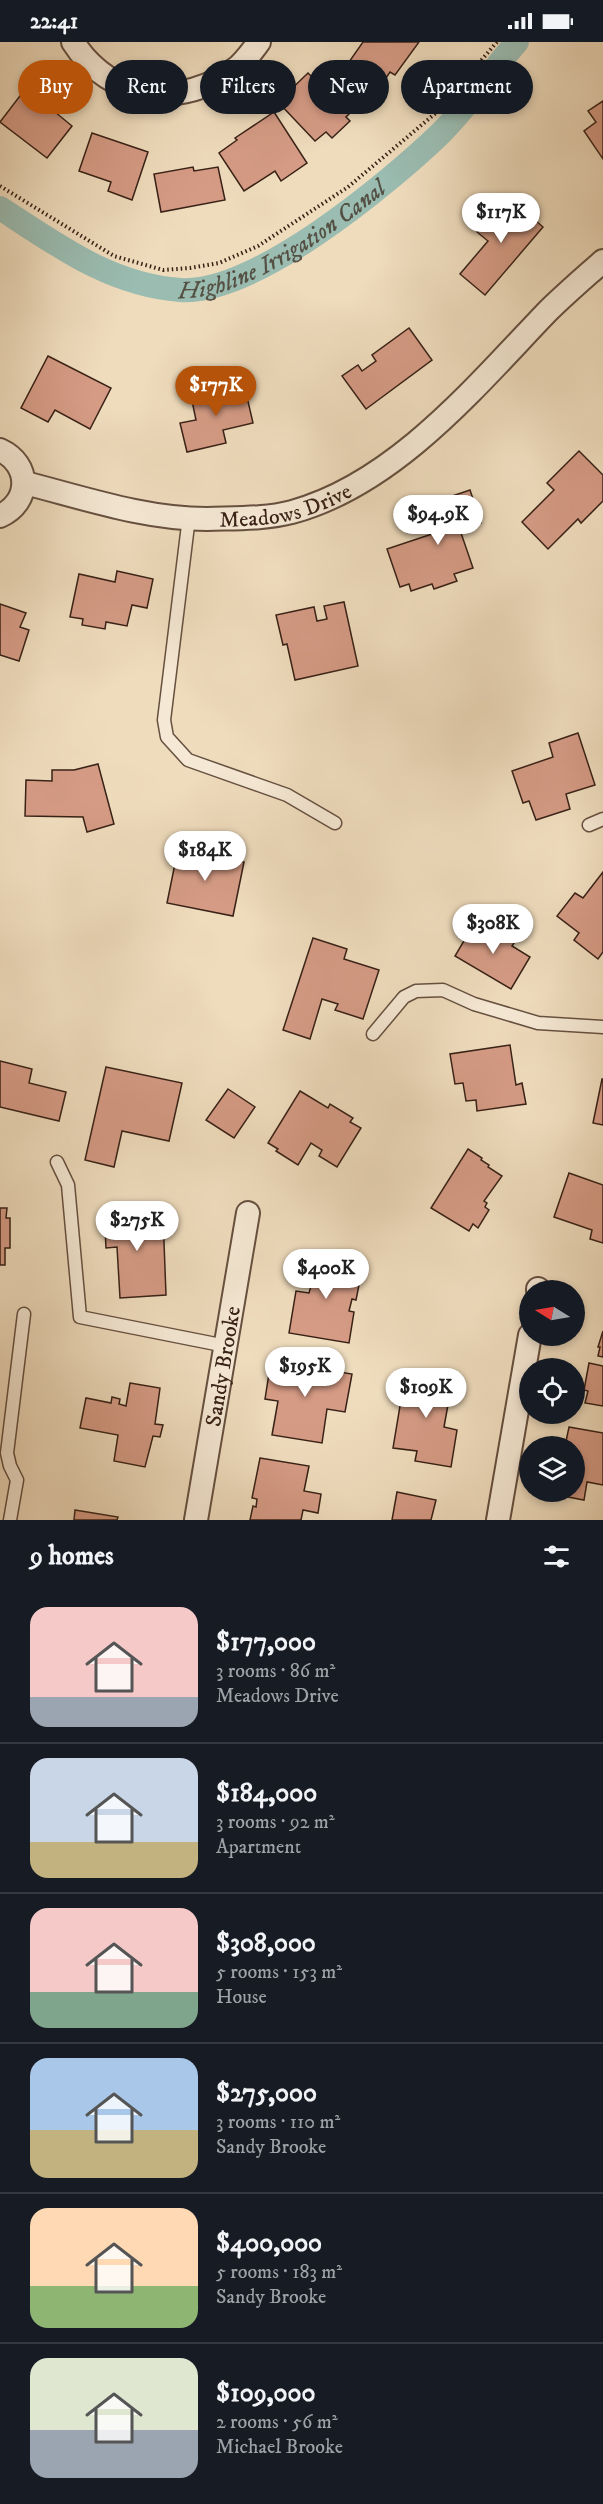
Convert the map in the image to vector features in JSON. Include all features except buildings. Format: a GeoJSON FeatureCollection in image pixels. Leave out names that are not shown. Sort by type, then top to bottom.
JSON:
{"type":"FeatureCollection","features":[{"type":"Feature","properties":{"kind":"street"},"geometry":{"type":"LineString","coordinates":[[73,42],[84,61],[114,82],[144,93],[175,94],[210,85],[240,66],[259,42]]}},
{"type":"Feature","properties":{"kind":"street","name":"Meadows Drive"},"geometry":{"type":"LineString","coordinates":[[25,483],[150,513],[189,517],[261,516],[291,512],[328,498],[362,480],[411,448],[478,386],[549,311],[603,261]]}},
{"type":"Feature","properties":{"kind":"street"},"geometry":{"type":"LineString","coordinates":[[0,450],[18,462],[25,483],[18,503],[10,511],[0,516]]}},
{"type":"Feature","properties":{"kind":"street","name":"Sandy Brooke"},"geometry":{"type":"LineString","coordinates":[[196,1520],[248,1213]]}},
{"type":"Feature","properties":{"kind":"street"},"geometry":{"type":"LineString","coordinates":[[498,1520],[528,1346]]}},
{"type":"Feature","properties":{"kind":"lane"},"geometry":{"type":"LineString","coordinates":[[189,517],[164,720],[166,737],[188,760],[287,795],[335,823]]}},
{"type":"Feature","properties":{"kind":"lane"},"geometry":{"type":"LineString","coordinates":[[589,825],[603,819]]}},
{"type":"Feature","properties":{"kind":"lane"},"geometry":{"type":"LineString","coordinates":[[373,1034],[404,998],[416,991],[443,990],[474,1004],[538,1023],[603,1027]]}},
{"type":"Feature","properties":{"kind":"lane"},"geometry":{"type":"LineString","coordinates":[[57,1162],[68,1185],[80,1317],[226,1346]]}},
{"type":"Feature","properties":{"kind":"lane"},"geometry":{"type":"LineString","coordinates":[[10,1520],[17,1480],[7,1453],[24,1314]]}},
{"type":"Feature","properties":{"kind":"path"},"geometry":{"type":"LineString","coordinates":[[0,186],[114,256],[163,270],[219,263],[258,246],[348,187],[437,112],[497,42]]}},
{"type":"Feature","properties":{"kind":"waterway","name":"Highline Irrigation Canal"},"geometry":{"type":"LineString","coordinates":[[0,208],[42,236],[107,272],[155,287],[180,290],[211,287],[245,275],[282,256],[319,232],[389,179],[441,133],[517,42]]}}]}
